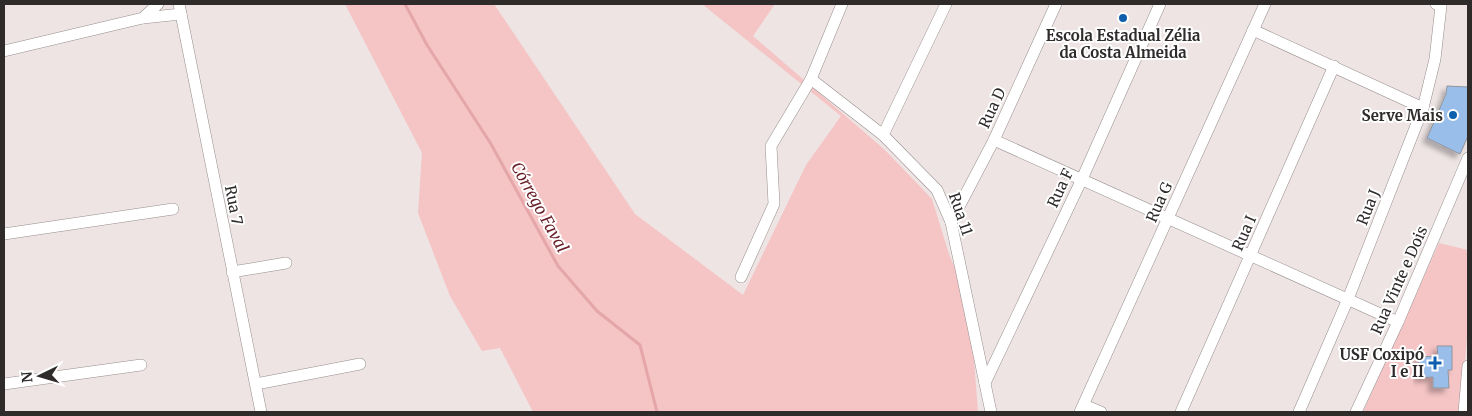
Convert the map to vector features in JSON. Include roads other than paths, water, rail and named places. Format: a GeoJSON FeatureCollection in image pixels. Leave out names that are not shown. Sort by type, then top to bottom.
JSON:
{"type":"FeatureCollection","features":[{"type":"Feature","properties":{"kind":"street"},"geometry":{"type":"LineString","coordinates":[[143,18],[158,4]]}},
{"type":"Feature","properties":{"kind":"street"},"geometry":{"type":"LineString","coordinates":[[741,277],[774,204],[771,146],[812,79],[842,4]]}},
{"type":"Feature","properties":{"kind":"street"},"geometry":{"type":"LineString","coordinates":[[884,135],[946,4]]}},
{"type":"Feature","properties":{"kind":"street","name":"Rua D"},"geometry":{"type":"LineString","coordinates":[[951,222],[994,140],[1056,4]]}},
{"type":"Feature","properties":{"kind":"street","name":"Rua F"},"geometry":{"type":"LineString","coordinates":[[985,383],[1082,179],[1160,4]]}},
{"type":"Feature","properties":{"kind":"street","name":"Rua G"},"geometry":{"type":"LineString","coordinates":[[1082,409],[1265,4]]}},
{"type":"Feature","properties":{"kind":"street","name":"Rua J"},"geometry":{"type":"LineString","coordinates":[[1299,412],[1348,299],[1424,108],[1435,59],[1438,5]]}},
{"type":"Feature","properties":{"kind":"street"},"geometry":{"type":"LineString","coordinates":[[4,51],[180,9]]}},
{"type":"Feature","properties":{"kind":"street","name":"Rua 7"},"geometry":{"type":"LineString","coordinates":[[180,9],[256,384],[260,412]]}},
{"type":"Feature","properties":{"kind":"street"},"geometry":{"type":"LineString","coordinates":[[1253,30],[1424,108]]}},
{"type":"Feature","properties":{"kind":"street","name":"Rua I"},"geometry":{"type":"LineString","coordinates":[[1181,412],[1334,66]]}},
{"type":"Feature","properties":{"kind":"street","name":"Rua 11"},"geometry":{"type":"LineString","coordinates":[[812,79],[884,135],[937,190],[951,222],[991,412]]}},
{"type":"Feature","properties":{"kind":"street"},"geometry":{"type":"LineString","coordinates":[[994,140],[1398,322]]}},
{"type":"Feature","properties":{"kind":"street","name":"Rua Vinte e Dois"},"geometry":{"type":"LineString","coordinates":[[1356,412],[1398,322],[1468,158]]}},
{"type":"Feature","properties":{"kind":"street"},"geometry":{"type":"LineString","coordinates":[[4,234],[173,209]]}},
{"type":"Feature","properties":{"kind":"street"},"geometry":{"type":"LineString","coordinates":[[232,272],[286,263]]}},
{"type":"Feature","properties":{"kind":"street"},"geometry":{"type":"LineString","coordinates":[[256,384],[360,364]]}},
{"type":"Feature","properties":{"kind":"street"},"geometry":{"type":"LineString","coordinates":[[4,384],[142,365]]}},
{"type":"Feature","properties":{"kind":"street"},"geometry":{"type":"LineString","coordinates":[[1464,412],[1468,366]]}},
{"type":"Feature","properties":{"kind":"street"},"geometry":{"type":"LineString","coordinates":[[1082,409],[1101,412]]}},
{"type":"Feature","properties":{"kind":"waterway","name":"Córrego Faval"},"geometry":{"type":"LineString","coordinates":[[405,4],[427,45],[491,144],[558,266],[597,311],[640,345],[657,412]]}},
{"type":"Feature","properties":{"kind":"place","name":"Escola Estadual Zélia da Costa Almeida"},"geometry":{"type":"Point","coordinates":[1123,18]}},
{"type":"Feature","properties":{"kind":"place","name":"Serve Mais"},"geometry":{"type":"Point","coordinates":[1453,115]}},
{"type":"Feature","properties":{"kind":"place","name":"USF Coxipó I e II"},"geometry":{"type":"Point","coordinates":[1435,363]}}]}
